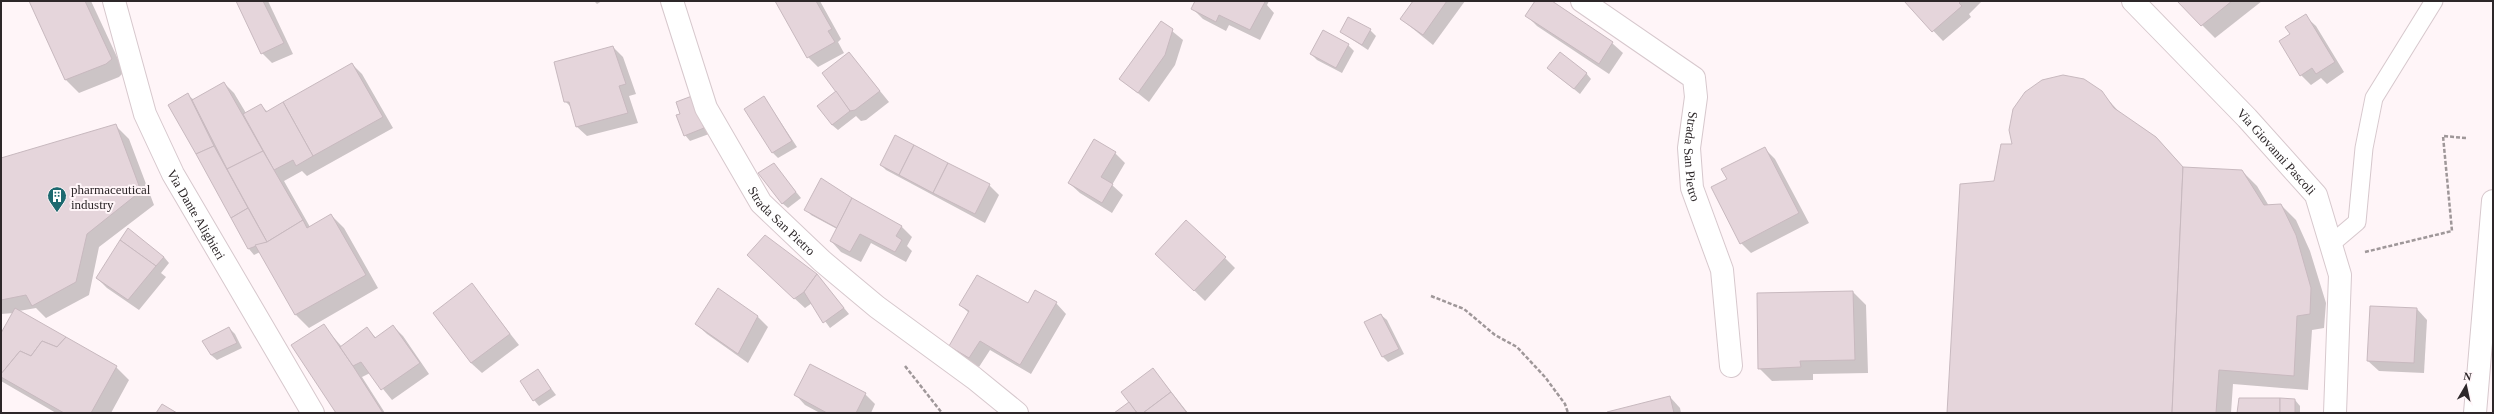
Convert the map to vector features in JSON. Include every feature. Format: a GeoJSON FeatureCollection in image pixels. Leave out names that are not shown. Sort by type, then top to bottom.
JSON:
{"type":"FeatureCollection","features":[{"type":"Feature","properties":{"kind":"main road","name":"Via Dante Alighieri"},"geometry":{"type":"LineString","coordinates":[[114,1],[145,114],[173,174],[313,413]]}},
{"type":"Feature","properties":{"kind":"main road","name":"Strada San Pietro"},"geometry":{"type":"LineString","coordinates":[[672,1],[706,108],[762,203],[822,261],[871,302],[974,378],[1017,413]]}},
{"type":"Feature","properties":{"kind":"main road","name":"Strada San Pietro"},"geometry":{"type":"LineString","coordinates":[[1582,1],[1694,78],[1696,97],[1688,148],[1692,188],[1722,270],[1731,366]]}},
{"type":"Feature","properties":{"kind":"main road","name":"Via Giovanni Pascoli"},"geometry":{"type":"LineString","coordinates":[[2133,1],[2247,118],[2316,195],[2340,275],[2335,413]]}},
{"type":"Feature","properties":{"kind":"main road"},"geometry":{"type":"LineString","coordinates":[[2476,410],[2493,201]]}},
{"type":"Feature","properties":{"kind":"main road"},"geometry":{"type":"LineString","coordinates":[[2476,410],[2493,350]]}},
{"type":"Feature","properties":{"kind":"lane"},"geometry":{"type":"LineString","coordinates":[[2333,251],[2357,222],[2364,148],[2374,98],[2434,1]]}},
{"type":"Feature","properties":{"kind":"path"},"geometry":{"type":"LineString","coordinates":[[2333,251],[2452,231],[2444,136],[2466,138]]}},
{"type":"Feature","properties":{"kind":"path"},"geometry":{"type":"LineString","coordinates":[[1431,296],[1464,309],[1495,335],[1517,347],[1545,377],[1568,413]]}},
{"type":"Feature","properties":{"kind":"building"},"geometry":{"type":"Polygon","coordinates":[[[29,1],[85,1],[112,59],[106,64],[65,80],[29,1]]]}},
{"type":"Feature","properties":{"kind":"building"},"geometry":{"type":"Polygon","coordinates":[[[236,1],[263,1],[284,43],[261,54],[236,1]]]}},
{"type":"Feature","properties":{"kind":"building"},"geometry":{"type":"Polygon","coordinates":[[[775,1],[816,1],[832,29],[828,31],[835,42],[807,58],[775,1]]]}},
{"type":"Feature","properties":{"kind":"building"},"geometry":{"type":"Polygon","coordinates":[[[1195,1],[1265,2],[1250,30],[1219,15],[1216,22],[1191,9],[1195,1]]]}},
{"type":"Feature","properties":{"kind":"building"},"geometry":{"type":"Polygon","coordinates":[[[1413,1],[1447,1],[1423,35],[1400,19],[1413,1]]]}},
{"type":"Feature","properties":{"kind":"building"},"geometry":{"type":"Polygon","coordinates":[[[1535,1],[1552,1],[1613,42],[1599,64],[1525,16],[1535,1]]]}},
{"type":"Feature","properties":{"kind":"building"},"geometry":{"type":"Polygon","coordinates":[[[1904,1],[1961,1],[1959,3],[1962,6],[1932,32],[1904,1]]]}},
{"type":"Feature","properties":{"kind":"building"},"geometry":{"type":"Polygon","coordinates":[[[2177,1],[2232,1],[2201,26],[2177,1]]]}},
{"type":"Feature","properties":{"kind":"building"},"geometry":{"type":"Polygon","coordinates":[[[2306,14],[2335,62],[2316,74],[2312,68],[2300,76],[2279,41],[2290,34],[2285,27],[2306,14]]]}},
{"type":"Feature","properties":{"kind":"building"},"geometry":{"type":"Polygon","coordinates":[[[1348,17],[1371,29],[1362,45],[1340,32],[1348,17]]]}},
{"type":"Feature","properties":{"kind":"building"},"geometry":{"type":"Polygon","coordinates":[[[1161,21],[1173,29],[1165,55],[1138,93],[1119,79],[1161,21]]]}},
{"type":"Feature","properties":{"kind":"building"},"geometry":{"type":"Polygon","coordinates":[[[1323,30],[1349,44],[1336,68],[1310,54],[1323,30]]]}},
{"type":"Feature","properties":{"kind":"building"},"geometry":{"type":"Polygon","coordinates":[[[613,46],[626,84],[619,86],[628,113],[576,127],[569,102],[564,102],[554,62],[613,46]]]}},
{"type":"Feature","properties":{"kind":"building"},"geometry":{"type":"Polygon","coordinates":[[[849,52],[880,91],[855,110],[850,111],[822,73],[849,52]]]}},
{"type":"Feature","properties":{"kind":"building"},"geometry":{"type":"Polygon","coordinates":[[[1560,52],[1587,73],[1574,89],[1547,68],[1560,52]]]}},
{"type":"Feature","properties":{"kind":"building"},"geometry":{"type":"Polygon","coordinates":[[[352,63],[383,117],[313,156],[283,102],[352,63]]]}},
{"type":"Feature","properties":{"kind":"building"},"geometry":{"type":"Polygon","coordinates":[[[2063,75],[2084,79],[2102,91],[2114,108],[2156,137],[2183,167],[2172,413],[1947,413],[1960,184],[1994,181],[2001,144],[2012,144],[2009,130],[2013,109],[2025,92],[2042,80],[2063,75]]]}},
{"type":"Feature","properties":{"kind":"building"},"geometry":{"type":"Polygon","coordinates":[[[224,82],[263,151],[227,169],[192,100],[224,82]]]}},
{"type":"Feature","properties":{"kind":"building"},"geometry":{"type":"Polygon","coordinates":[[[836,91],[850,111],[832,125],[817,106],[836,91]]]}},
{"type":"Feature","properties":{"kind":"building"},"geometry":{"type":"Polygon","coordinates":[[[188,93],[214,146],[196,154],[168,105],[188,93]]]}},
{"type":"Feature","properties":{"kind":"building"},"geometry":{"type":"Polygon","coordinates":[[[692,96],[704,128],[684,136],[676,115],[680,114],[676,102],[692,96]]]}},
{"type":"Feature","properties":{"kind":"building"},"geometry":{"type":"Polygon","coordinates":[[[764,96],[792,141],[772,153],[744,109],[764,96]]]}},
{"type":"Feature","properties":{"kind":"building"},"geometry":{"type":"Polygon","coordinates":[[[283,102],[313,156],[296,166],[293,160],[274,170],[243,114],[261,104],[266,112],[283,102]]]}},
{"type":"Feature","properties":{"kind":"building","name":"pharmaceutical industry"},"geometry":{"type":"Polygon","coordinates":[[[116,124],[141,191],[87,234],[76,282],[32,306],[26,295],[1,300],[1,158],[116,124]]]}},
{"type":"Feature","properties":{"kind":"building"},"geometry":{"type":"Polygon","coordinates":[[[895,135],[914,145],[899,175],[880,165],[895,135]]]}},
{"type":"Feature","properties":{"kind":"building"},"geometry":{"type":"Polygon","coordinates":[[[1094,139],[1116,152],[1101,177],[1113,184],[1102,203],[1068,183],[1094,139]]]}},
{"type":"Feature","properties":{"kind":"building"},"geometry":{"type":"Polygon","coordinates":[[[914,145],[948,163],[933,193],[899,175],[914,145]]]}},
{"type":"Feature","properties":{"kind":"building"},"geometry":{"type":"Polygon","coordinates":[[[214,146],[248,208],[231,218],[196,154],[214,146]]]}},
{"type":"Feature","properties":{"kind":"building"},"geometry":{"type":"Polygon","coordinates":[[[1765,147],[1799,213],[1740,244],[1711,187],[1727,179],[1721,169],[1765,147]]]}},
{"type":"Feature","properties":{"kind":"building"},"geometry":{"type":"Polygon","coordinates":[[[263,151],[303,220],[267,242],[227,169],[263,151]]]}},
{"type":"Feature","properties":{"kind":"building"},"geometry":{"type":"Polygon","coordinates":[[[774,163],[796,192],[782,204],[758,173],[774,163]]]}},
{"type":"Feature","properties":{"kind":"building"},"geometry":{"type":"Polygon","coordinates":[[[948,163],[990,184],[975,214],[933,193],[948,163]]]}},
{"type":"Feature","properties":{"kind":"building"},"geometry":{"type":"Polygon","coordinates":[[[2183,167],[2242,170],[2264,205],[2281,204],[2296,235],[2311,288],[2310,314],[2297,316],[2294,376],[2219,370],[2216,413],[2172,413],[2183,167]]]}},
{"type":"Feature","properties":{"kind":"building"},"geometry":{"type":"Polygon","coordinates":[[[821,178],[852,198],[837,228],[804,210],[821,178]]]}},
{"type":"Feature","properties":{"kind":"building"},"geometry":{"type":"Polygon","coordinates":[[[852,198],[902,226],[896,236],[902,240],[895,252],[860,234],[850,252],[830,241],[852,198]]]}},
{"type":"Feature","properties":{"kind":"building"},"geometry":{"type":"Polygon","coordinates":[[[248,208],[267,242],[248,249],[231,218],[248,208]]]}},
{"type":"Feature","properties":{"kind":"building"},"geometry":{"type":"Polygon","coordinates":[[[331,214],[366,275],[295,315],[255,245],[267,242],[303,220],[307,228],[331,214]]]}},
{"type":"Feature","properties":{"kind":"building"},"geometry":{"type":"Polygon","coordinates":[[[1186,220],[1226,257],[1194,291],[1155,254],[1186,220]]]}},
{"type":"Feature","properties":{"kind":"building"},"geometry":{"type":"Polygon","coordinates":[[[128,228],[164,257],[156,266],[120,240],[128,228]]]}},
{"type":"Feature","properties":{"kind":"building"},"geometry":{"type":"Polygon","coordinates":[[[765,235],[817,274],[804,292],[794,299],[747,255],[765,235]]]}},
{"type":"Feature","properties":{"kind":"building"},"geometry":{"type":"Polygon","coordinates":[[[120,240],[156,266],[128,300],[96,278],[120,240]]]}},
{"type":"Feature","properties":{"kind":"building"},"geometry":{"type":"Polygon","coordinates":[[[817,274],[844,308],[823,323],[804,292],[817,274]]]}},
{"type":"Feature","properties":{"kind":"building"},"geometry":{"type":"Polygon","coordinates":[[[977,275],[1028,303],[1035,290],[1057,302],[1020,365],[980,341],[969,358],[949,346],[969,311],[959,305],[977,275]]]}},
{"type":"Feature","properties":{"kind":"building"},"geometry":{"type":"Polygon","coordinates":[[[472,283],[510,334],[471,363],[433,313],[472,283]]]}},
{"type":"Feature","properties":{"kind":"building"},"geometry":{"type":"Polygon","coordinates":[[[718,288],[758,316],[738,354],[695,324],[718,288]]]}},
{"type":"Feature","properties":{"kind":"building"},"geometry":{"type":"Polygon","coordinates":[[[1853,291],[1855,360],[1800,361],[1801,367],[1758,369],[1757,293],[1853,291]]]}},
{"type":"Feature","properties":{"kind":"building"},"geometry":{"type":"Polygon","coordinates":[[[2370,306],[2417,308],[2414,363],[2367,361],[2370,306]]]}},
{"type":"Feature","properties":{"kind":"building"},"geometry":{"type":"Polygon","coordinates":[[[15,308],[66,337],[57,347],[42,341],[31,356],[20,351],[1,374],[1,333],[15,308]]]}},
{"type":"Feature","properties":{"kind":"building"},"geometry":{"type":"Polygon","coordinates":[[[1381,314],[1399,349],[1382,357],[1364,322],[1381,314]]]}},
{"type":"Feature","properties":{"kind":"building"},"geometry":{"type":"Polygon","coordinates":[[[324,324],[383,413],[336,413],[291,345],[324,324]]]}},
{"type":"Feature","properties":{"kind":"building"},"geometry":{"type":"Polygon","coordinates":[[[393,325],[420,363],[381,390],[361,362],[353,366],[340,347],[367,327],[375,338],[393,325]]]}},
{"type":"Feature","properties":{"kind":"building"},"geometry":{"type":"Polygon","coordinates":[[[229,327],[237,343],[211,355],[202,341],[229,327]]]}},
{"type":"Feature","properties":{"kind":"building"},"geometry":{"type":"Polygon","coordinates":[[[66,337],[117,366],[91,413],[64,413],[1,377],[1,374],[20,351],[31,356],[42,341],[57,347],[66,337]]]}},
{"type":"Feature","properties":{"kind":"building"},"geometry":{"type":"Polygon","coordinates":[[[810,364],[866,393],[856,413],[827,413],[794,395],[810,364]]]}},
{"type":"Feature","properties":{"kind":"building"},"geometry":{"type":"Polygon","coordinates":[[[1153,368],[1171,392],[1143,413],[1137,413],[1121,392],[1153,368]]]}},
{"type":"Feature","properties":{"kind":"building"},"geometry":{"type":"Polygon","coordinates":[[[538,369],[551,389],[533,401],[520,381],[538,369]]]}},
{"type":"Feature","properties":{"kind":"building"},"geometry":{"type":"Polygon","coordinates":[[[1171,392],[1187,413],[1143,413],[1171,392]]]}},
{"type":"Feature","properties":{"kind":"building"},"geometry":{"type":"Polygon","coordinates":[[[1670,396],[1674,413],[1607,413],[1607,412],[1670,396]]]}},
{"type":"Feature","properties":{"kind":"building"},"geometry":{"type":"Polygon","coordinates":[[[2239,398],[2280,398],[2280,413],[2237,413],[2239,398]]]}},
{"type":"Feature","properties":{"kind":"building"},"geometry":{"type":"Polygon","coordinates":[[[2280,398],[2295,399],[2295,413],[2280,413],[2280,398]]]}},
{"type":"Feature","properties":{"kind":"building"},"geometry":{"type":"Polygon","coordinates":[[[1129,402],[1137,413],[1114,413],[1129,402]]]}},
{"type":"Feature","properties":{"kind":"building"},"geometry":{"type":"Polygon","coordinates":[[[162,404],[177,413],[156,413],[162,404]]]}},
{"type":"Feature","properties":{"kind":"place","name":"pharmaceutical industry"},"geometry":{"type":"Point","coordinates":[57,213]}}]}
